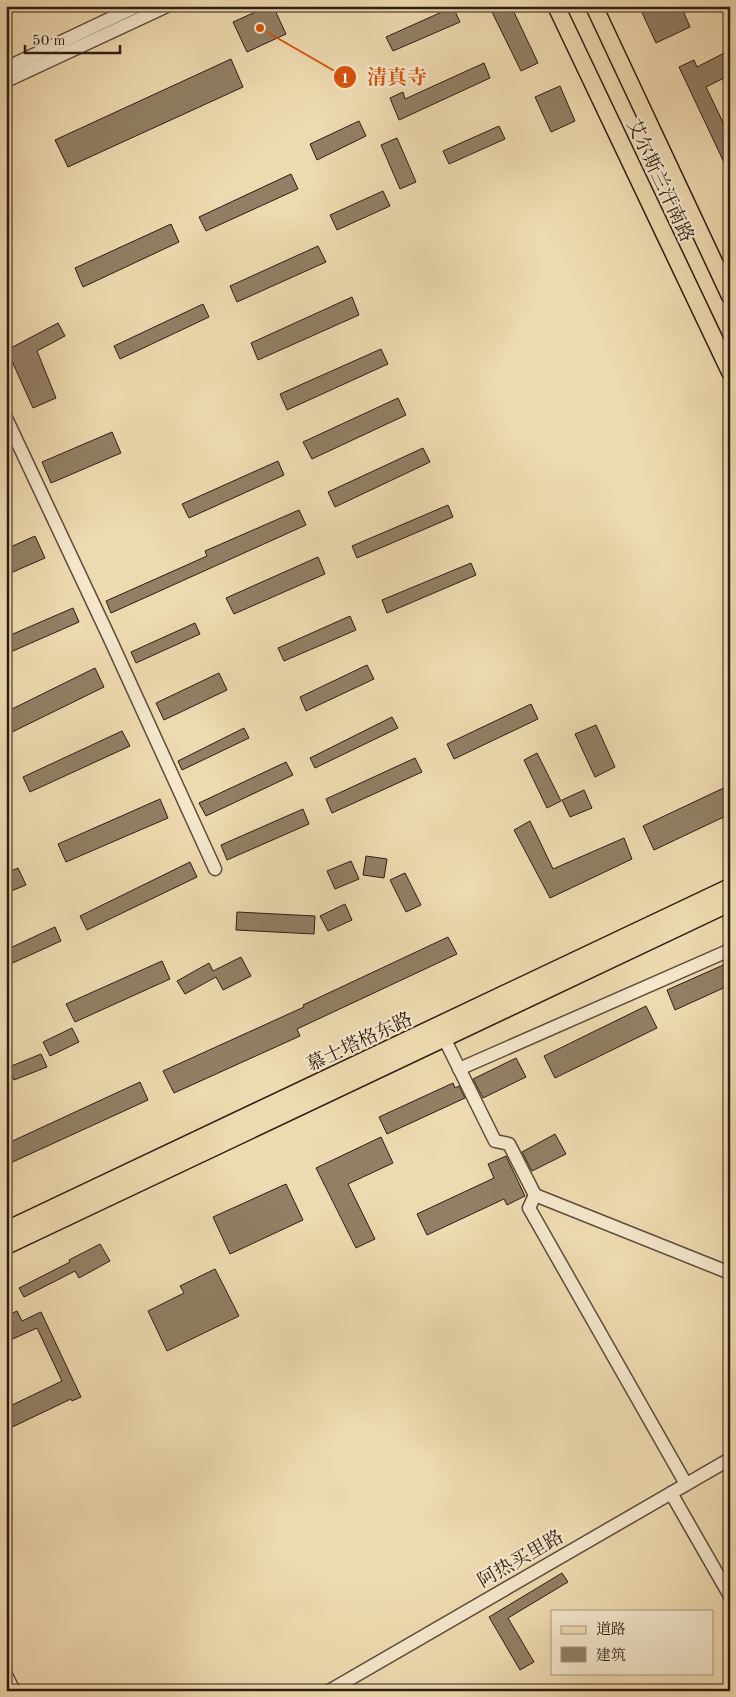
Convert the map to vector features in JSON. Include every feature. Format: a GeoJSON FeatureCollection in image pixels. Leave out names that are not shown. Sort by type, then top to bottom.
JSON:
{"type":"FeatureCollection","features":[{"type":"Feature","properties":{"kind":"main road","name":"艾尔斯兰汗南路"},"geometry":{"type":"LineString","coordinates":[[556,6],[730,372]]}},
{"type":"Feature","properties":{"kind":"main road","name":"艾尔斯兰汗南路"},"geometry":{"type":"LineString","coordinates":[[594,6],[730,296]]}},
{"type":"Feature","properties":{"kind":"main road","name":"慕士塔格东路"},"geometry":{"type":"LineString","coordinates":[[6,1230],[730,887]]}},
{"type":"Feature","properties":{"kind":"main road","name":"慕士塔格东路"},"geometry":{"type":"LineString","coordinates":[[6,1246],[730,903]]}},
{"type":"Feature","properties":{"kind":"street"},"geometry":{"type":"LineString","coordinates":[[6,68],[137,6]]}},
{"type":"Feature","properties":{"kind":"street"},"geometry":{"type":"LineString","coordinates":[[6,81],[167,6]]}},
{"type":"Feature","properties":{"kind":"street"},"geometry":{"type":"LineString","coordinates":[[6,418],[215,869]]}},
{"type":"Feature","properties":{"kind":"street"},"geometry":{"type":"LineString","coordinates":[[458,1069],[730,950]]}},
{"type":"Feature","properties":{"kind":"street"},"geometry":{"type":"LineString","coordinates":[[444,1038],[495,1141],[509,1144],[535,1195],[730,1273]]}},
{"type":"Feature","properties":{"kind":"street"},"geometry":{"type":"LineString","coordinates":[[535,1195],[529,1208],[686,1484]]}},
{"type":"Feature","properties":{"kind":"street","name":"阿热买里路"},"geometry":{"type":"LineString","coordinates":[[329,1691],[730,1459]]}},
{"type":"Feature","properties":{"kind":"street"},"geometry":{"type":"LineString","coordinates":[[671,1493],[730,1596]]}},
{"type":"Feature","properties":{"kind":"street"},"geometry":{"type":"LineString","coordinates":[[6,1675],[14,1691]]}},
{"type":"Feature","properties":{"kind":"building"},"geometry":{"type":"Polygon","coordinates":[[[273,6],[286,34],[247,52],[233,22],[273,6]]]}},
{"type":"Feature","properties":{"kind":"building"},"geometry":{"type":"Polygon","coordinates":[[[489,6],[511,6],[538,63],[521,71],[489,6]]]}},
{"type":"Feature","properties":{"kind":"building"},"geometry":{"type":"Polygon","coordinates":[[[639,6],[681,6],[690,27],[656,43],[639,6]]]}},
{"type":"Feature","properties":{"kind":"building"},"geometry":{"type":"Polygon","coordinates":[[[453,7],[460,22],[393,51],[386,37],[453,7]]]}},
{"type":"Feature","properties":{"kind":"building"},"geometry":{"type":"Polygon","coordinates":[[[730,50],[730,75],[706,87],[730,137],[730,175],[679,67],[694,60],[697,67],[730,50]]]}},
{"type":"Feature","properties":{"kind":"building"},"geometry":{"type":"Polygon","coordinates":[[[231,59],[243,87],[68,167],[55,140],[231,59]]]}},
{"type":"Feature","properties":{"kind":"building"},"geometry":{"type":"Polygon","coordinates":[[[484,63],[490,78],[399,120],[390,98],[403,92],[405,99],[484,63]]]}},
{"type":"Feature","properties":{"kind":"building"},"geometry":{"type":"Polygon","coordinates":[[[560,86],[575,121],[551,132],[535,97],[560,86]]]}},
{"type":"Feature","properties":{"kind":"building"},"geometry":{"type":"Polygon","coordinates":[[[359,121],[366,136],[317,160],[310,144],[359,121]]]}},
{"type":"Feature","properties":{"kind":"building"},"geometry":{"type":"Polygon","coordinates":[[[499,126],[505,139],[449,164],[443,151],[499,126]]]}},
{"type":"Feature","properties":{"kind":"building"},"geometry":{"type":"Polygon","coordinates":[[[397,138],[416,182],[400,189],[381,145],[397,138]]]}},
{"type":"Feature","properties":{"kind":"building"},"geometry":{"type":"Polygon","coordinates":[[[291,174],[298,189],[206,231],[199,217],[291,174]]]}},
{"type":"Feature","properties":{"kind":"building"},"geometry":{"type":"Polygon","coordinates":[[[383,191],[390,206],[337,230],[330,215],[383,191]]]}},
{"type":"Feature","properties":{"kind":"building"},"geometry":{"type":"Polygon","coordinates":[[[171,224],[179,242],[83,287],[75,268],[171,224]]]}},
{"type":"Feature","properties":{"kind":"building"},"geometry":{"type":"Polygon","coordinates":[[[318,246],[326,262],[237,302],[230,286],[318,246]]]}},
{"type":"Feature","properties":{"kind":"building"},"geometry":{"type":"Polygon","coordinates":[[[352,297],[359,315],[258,360],[251,343],[352,297]]]}},
{"type":"Feature","properties":{"kind":"building"},"geometry":{"type":"Polygon","coordinates":[[[203,304],[209,317],[120,359],[114,346],[203,304]]]}},
{"type":"Feature","properties":{"kind":"building"},"geometry":{"type":"Polygon","coordinates":[[[58,323],[65,336],[37,351],[56,398],[33,408],[7,350],[58,323]]]}},
{"type":"Feature","properties":{"kind":"building"},"geometry":{"type":"Polygon","coordinates":[[[381,349],[388,364],[287,410],[280,394],[381,349]]]}},
{"type":"Feature","properties":{"kind":"building"},"geometry":{"type":"Polygon","coordinates":[[[398,398],[406,415],[312,459],[303,442],[398,398]]]}},
{"type":"Feature","properties":{"kind":"building"},"geometry":{"type":"Polygon","coordinates":[[[112,432],[121,453],[51,483],[42,462],[112,432]]]}},
{"type":"Feature","properties":{"kind":"building"},"geometry":{"type":"Polygon","coordinates":[[[423,448],[430,462],[335,507],[328,492],[423,448]]]}},
{"type":"Feature","properties":{"kind":"building"},"geometry":{"type":"Polygon","coordinates":[[[278,461],[284,475],[189,518],[182,504],[278,461]]]}},
{"type":"Feature","properties":{"kind":"building"},"geometry":{"type":"Polygon","coordinates":[[[448,505],[453,517],[357,558],[352,546],[448,505]]]}},
{"type":"Feature","properties":{"kind":"building"},"geometry":{"type":"Polygon","coordinates":[[[299,510],[306,525],[111,613],[106,601],[207,556],[205,551],[299,510]]]}},
{"type":"Feature","properties":{"kind":"building"},"geometry":{"type":"Polygon","coordinates":[[[35,536],[45,558],[6,575],[6,549],[35,536]]]}},
{"type":"Feature","properties":{"kind":"building"},"geometry":{"type":"Polygon","coordinates":[[[318,557],[325,574],[234,614],[226,598],[318,557]]]}},
{"type":"Feature","properties":{"kind":"building"},"geometry":{"type":"Polygon","coordinates":[[[471,563],[476,575],[387,613],[382,600],[471,563]]]}},
{"type":"Feature","properties":{"kind":"building"},"geometry":{"type":"Polygon","coordinates":[[[73,608],[79,622],[6,654],[6,637],[73,608]]]}},
{"type":"Feature","properties":{"kind":"building"},"geometry":{"type":"Polygon","coordinates":[[[350,616],[356,630],[284,661],[278,648],[350,616]]]}},
{"type":"Feature","properties":{"kind":"building"},"geometry":{"type":"Polygon","coordinates":[[[195,623],[200,634],[136,663],[131,652],[195,623]]]}},
{"type":"Feature","properties":{"kind":"building"},"geometry":{"type":"Polygon","coordinates":[[[367,665],[374,679],[306,711],[300,697],[367,665]]]}},
{"type":"Feature","properties":{"kind":"building"},"geometry":{"type":"Polygon","coordinates":[[[95,668],[104,687],[6,735],[6,712],[95,668]]]}},
{"type":"Feature","properties":{"kind":"building"},"geometry":{"type":"Polygon","coordinates":[[[219,673],[227,690],[164,720],[156,703],[219,673]]]}},
{"type":"Feature","properties":{"kind":"building"},"geometry":{"type":"Polygon","coordinates":[[[531,704],[538,719],[454,759],[447,744],[531,704]]]}},
{"type":"Feature","properties":{"kind":"building"},"geometry":{"type":"Polygon","coordinates":[[[392,717],[398,728],[315,768],[310,758],[392,717]]]}},
{"type":"Feature","properties":{"kind":"building"},"geometry":{"type":"Polygon","coordinates":[[[596,725],[615,767],[595,777],[575,734],[596,725]]]}},
{"type":"Feature","properties":{"kind":"building"},"geometry":{"type":"Polygon","coordinates":[[[244,728],[249,738],[182,770],[178,761],[244,728]]]}},
{"type":"Feature","properties":{"kind":"building"},"geometry":{"type":"Polygon","coordinates":[[[122,731],[130,746],[30,792],[23,777],[122,731]]]}},
{"type":"Feature","properties":{"kind":"building"},"geometry":{"type":"Polygon","coordinates":[[[537,753],[561,801],[547,808],[524,760],[537,753]]]}},
{"type":"Feature","properties":{"kind":"building"},"geometry":{"type":"Polygon","coordinates":[[[415,758],[422,772],[332,813],[326,799],[415,758]]]}},
{"type":"Feature","properties":{"kind":"building"},"geometry":{"type":"Polygon","coordinates":[[[286,762],[293,775],[206,816],[199,803],[286,762]]]}},
{"type":"Feature","properties":{"kind":"building"},"geometry":{"type":"Polygon","coordinates":[[[730,785],[730,814],[654,850],[643,826],[730,785]]]}},
{"type":"Feature","properties":{"kind":"building"},"geometry":{"type":"Polygon","coordinates":[[[584,790],[592,808],[570,817],[562,800],[584,790]]]}},
{"type":"Feature","properties":{"kind":"building"},"geometry":{"type":"Polygon","coordinates":[[[160,799],[168,818],[66,862],[58,844],[160,799]]]}},
{"type":"Feature","properties":{"kind":"building"},"geometry":{"type":"Polygon","coordinates":[[[303,809],[309,824],[227,860],[221,845],[303,809]]]}},
{"type":"Feature","properties":{"kind":"building"},"geometry":{"type":"Polygon","coordinates":[[[530,821],[553,869],[624,838],[632,859],[550,898],[514,830],[530,821]]]}},
{"type":"Feature","properties":{"kind":"building"},"geometry":{"type":"Polygon","coordinates":[[[366,856],[387,859],[384,878],[363,875],[366,856]]]}},
{"type":"Feature","properties":{"kind":"building"},"geometry":{"type":"Polygon","coordinates":[[[351,861],[359,879],[335,889],[327,871],[351,861]]]}},
{"type":"Feature","properties":{"kind":"building"},"geometry":{"type":"Polygon","coordinates":[[[190,862],[197,877],[87,930],[80,916],[190,862]]]}},
{"type":"Feature","properties":{"kind":"building"},"geometry":{"type":"Polygon","coordinates":[[[18,868],[26,885],[6,893],[6,873],[18,868]]]}},
{"type":"Feature","properties":{"kind":"building"},"geometry":{"type":"Polygon","coordinates":[[[405,873],[421,905],[406,912],[390,880],[405,873]]]}},
{"type":"Feature","properties":{"kind":"building"},"geometry":{"type":"Polygon","coordinates":[[[345,904],[352,920],[328,931],[320,916],[345,904]]]}},
{"type":"Feature","properties":{"kind":"building"},"geometry":{"type":"Polygon","coordinates":[[[237,912],[315,916],[314,934],[236,930],[237,912]]]}},
{"type":"Feature","properties":{"kind":"building"},"geometry":{"type":"Polygon","coordinates":[[[55,927],[61,941],[6,966],[6,950],[55,927]]]}},
{"type":"Feature","properties":{"kind":"building"},"geometry":{"type":"Polygon","coordinates":[[[448,937],[457,954],[297,1029],[300,1036],[174,1093],[163,1071],[304,1007],[303,1005],[448,937]]]}},
{"type":"Feature","properties":{"kind":"building"},"geometry":{"type":"Polygon","coordinates":[[[241,957],[251,976],[223,990],[216,977],[185,994],[177,981],[209,963],[213,971],[241,957]]]}},
{"type":"Feature","properties":{"kind":"building"},"geometry":{"type":"Polygon","coordinates":[[[162,961],[170,979],[75,1022],[66,1004],[162,961]]]}},
{"type":"Feature","properties":{"kind":"building"},"geometry":{"type":"Polygon","coordinates":[[[730,962],[730,985],[675,1010],[667,990],[730,962]]]}},
{"type":"Feature","properties":{"kind":"building"},"geometry":{"type":"Polygon","coordinates":[[[646,1006],[657,1028],[555,1078],[544,1056],[646,1006]]]}},
{"type":"Feature","properties":{"kind":"building"},"geometry":{"type":"Polygon","coordinates":[[[72,1028],[79,1042],[50,1056],[43,1042],[72,1028]]]}},
{"type":"Feature","properties":{"kind":"building"},"geometry":{"type":"Polygon","coordinates":[[[41,1054],[47,1067],[14,1080],[9,1067],[41,1054]]]}},
{"type":"Feature","properties":{"kind":"building"},"geometry":{"type":"Polygon","coordinates":[[[516,1058],[526,1077],[483,1098],[473,1079],[516,1058]]]}},
{"type":"Feature","properties":{"kind":"building"},"geometry":{"type":"Polygon","coordinates":[[[140,1082],[148,1100],[6,1165],[6,1144],[140,1082]]]}},
{"type":"Feature","properties":{"kind":"building"},"geometry":{"type":"Polygon","coordinates":[[[453,1083],[455,1088],[459,1086],[465,1098],[387,1134],[379,1117],[453,1083]]]}},
{"type":"Feature","properties":{"kind":"building"},"geometry":{"type":"Polygon","coordinates":[[[555,1134],[566,1154],[532,1171],[522,1152],[555,1134]]]}},
{"type":"Feature","properties":{"kind":"building"},"geometry":{"type":"Polygon","coordinates":[[[381,1137],[393,1163],[348,1184],[375,1239],[356,1248],[316,1168],[381,1137]]]}},
{"type":"Feature","properties":{"kind":"building"},"geometry":{"type":"Polygon","coordinates":[[[506,1156],[525,1196],[507,1205],[504,1199],[427,1235],[417,1214],[494,1178],[488,1164],[506,1156]]]}},
{"type":"Feature","properties":{"kind":"building"},"geometry":{"type":"Polygon","coordinates":[[[286,1184],[303,1220],[230,1254],[213,1217],[286,1184]]]}},
{"type":"Feature","properties":{"kind":"building"},"geometry":{"type":"Polygon","coordinates":[[[100,1244],[110,1261],[79,1278],[75,1271],[24,1297],[19,1288],[100,1244]]]}},
{"type":"Feature","properties":{"kind":"building"},"geometry":{"type":"Polygon","coordinates":[[[215,1269],[239,1316],[167,1351],[148,1311],[184,1293],[180,1286],[215,1269]]]}},
{"type":"Feature","properties":{"kind":"building"},"geometry":{"type":"Polygon","coordinates":[[[17,1311],[22,1321],[41,1312],[81,1397],[72,1401],[71,1399],[6,1430],[6,1408],[62,1381],[37,1328],[6,1342],[6,1316],[17,1311]]]}},
{"type":"Feature","properties":{"kind":"building"},"geometry":{"type":"Polygon","coordinates":[[[562,1573],[568,1582],[508,1618],[534,1662],[520,1670],[489,1617],[562,1573]]]}},
{"type":"Feature","properties":{"kind":"place","name":"清真寺"},"geometry":{"type":"Point","coordinates":[260,28]}}]}
